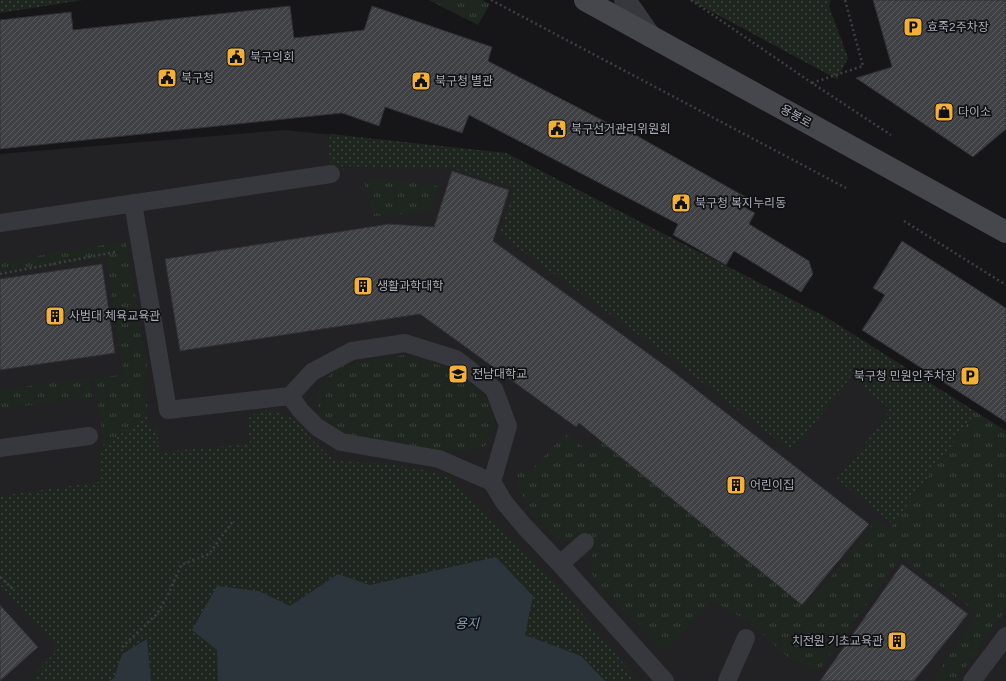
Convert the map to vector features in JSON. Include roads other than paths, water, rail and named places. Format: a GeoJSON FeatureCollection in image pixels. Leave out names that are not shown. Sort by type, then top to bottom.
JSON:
{"type":"FeatureCollection","features":[{"type":"Feature","properties":{"kind":"main road","name":"용봉로"},"geometry":{"type":"LineString","coordinates":[[585,0],[1006,232]]}},
{"type":"Feature","properties":{"kind":"street"},"geometry":{"type":"LineString","coordinates":[[625,0],[650,36]]}},
{"type":"Feature","properties":{"kind":"lane"},"geometry":{"type":"LineString","coordinates":[[0,223],[331,174]]}},
{"type":"Feature","properties":{"kind":"lane"},"geometry":{"type":"LineString","coordinates":[[133,203],[168,410],[290,396],[312,372],[352,352],[405,343],[456,359],[494,389],[508,426],[492,482]]}},
{"type":"Feature","properties":{"kind":"lane"},"geometry":{"type":"LineString","coordinates":[[290,396],[301,411],[317,427],[341,442],[439,460],[492,482],[504,502],[524,526],[665,681]]}},
{"type":"Feature","properties":{"kind":"lane"},"geometry":{"type":"LineString","coordinates":[[0,448],[89,436]]}},
{"type":"Feature","properties":{"kind":"lane"},"geometry":{"type":"LineString","coordinates":[[560,564],[585,542]]}},
{"type":"Feature","properties":{"kind":"lane"},"geometry":{"type":"LineString","coordinates":[[972,681],[1006,636]]}},
{"type":"Feature","properties":{"kind":"lane"},"geometry":{"type":"LineString","coordinates":[[727,681],[746,638]]}},
{"type":"Feature","properties":{"kind":"water","name":"용지"},"geometry":{"type":"Polygon","coordinates":[[[496,557],[533,596],[525,635],[581,656],[605,681],[218,681],[217,650],[192,630],[217,586],[259,591],[290,606],[338,574],[370,585],[496,557]]]}},
{"type":"Feature","properties":{"kind":"water"},"geometry":{"type":"Polygon","coordinates":[[[147,639],[151,681],[109,681],[114,678],[122,654],[147,639]]]}},
{"type":"Feature","properties":{"kind":"place","name":"효죽2주차장"},"geometry":{"type":"Point","coordinates":[913,27]}},
{"type":"Feature","properties":{"kind":"place","name":"북구의회"},"geometry":{"type":"Point","coordinates":[236,57]}},
{"type":"Feature","properties":{"kind":"place","name":"북구청"},"geometry":{"type":"Point","coordinates":[167,78]}},
{"type":"Feature","properties":{"kind":"place","name":"북구청 별관"},"geometry":{"type":"Point","coordinates":[421,81]}},
{"type":"Feature","properties":{"kind":"place","name":"다이소"},"geometry":{"type":"Point","coordinates":[944,112]}},
{"type":"Feature","properties":{"kind":"place","name":"북구선거관리위원회"},"geometry":{"type":"Point","coordinates":[557,129]}},
{"type":"Feature","properties":{"kind":"place","name":"북구청 복지누리동"},"geometry":{"type":"Point","coordinates":[681,203]}},
{"type":"Feature","properties":{"kind":"place","name":"생활과학대학"},"geometry":{"type":"Point","coordinates":[363,286]}},
{"type":"Feature","properties":{"kind":"place","name":"사범대 체육교육관"},"geometry":{"type":"Point","coordinates":[55,316]}},
{"type":"Feature","properties":{"kind":"place","name":"전남대학교"},"geometry":{"type":"Point","coordinates":[458,374]}},
{"type":"Feature","properties":{"kind":"place","name":"북구청 민원인주차장"},"geometry":{"type":"Point","coordinates":[970,376]}},
{"type":"Feature","properties":{"kind":"place","name":"어린이집"},"geometry":{"type":"Point","coordinates":[736,485]}},
{"type":"Feature","properties":{"kind":"place","name":"치전원 기초교육관"},"geometry":{"type":"Point","coordinates":[897,641]}}]}
